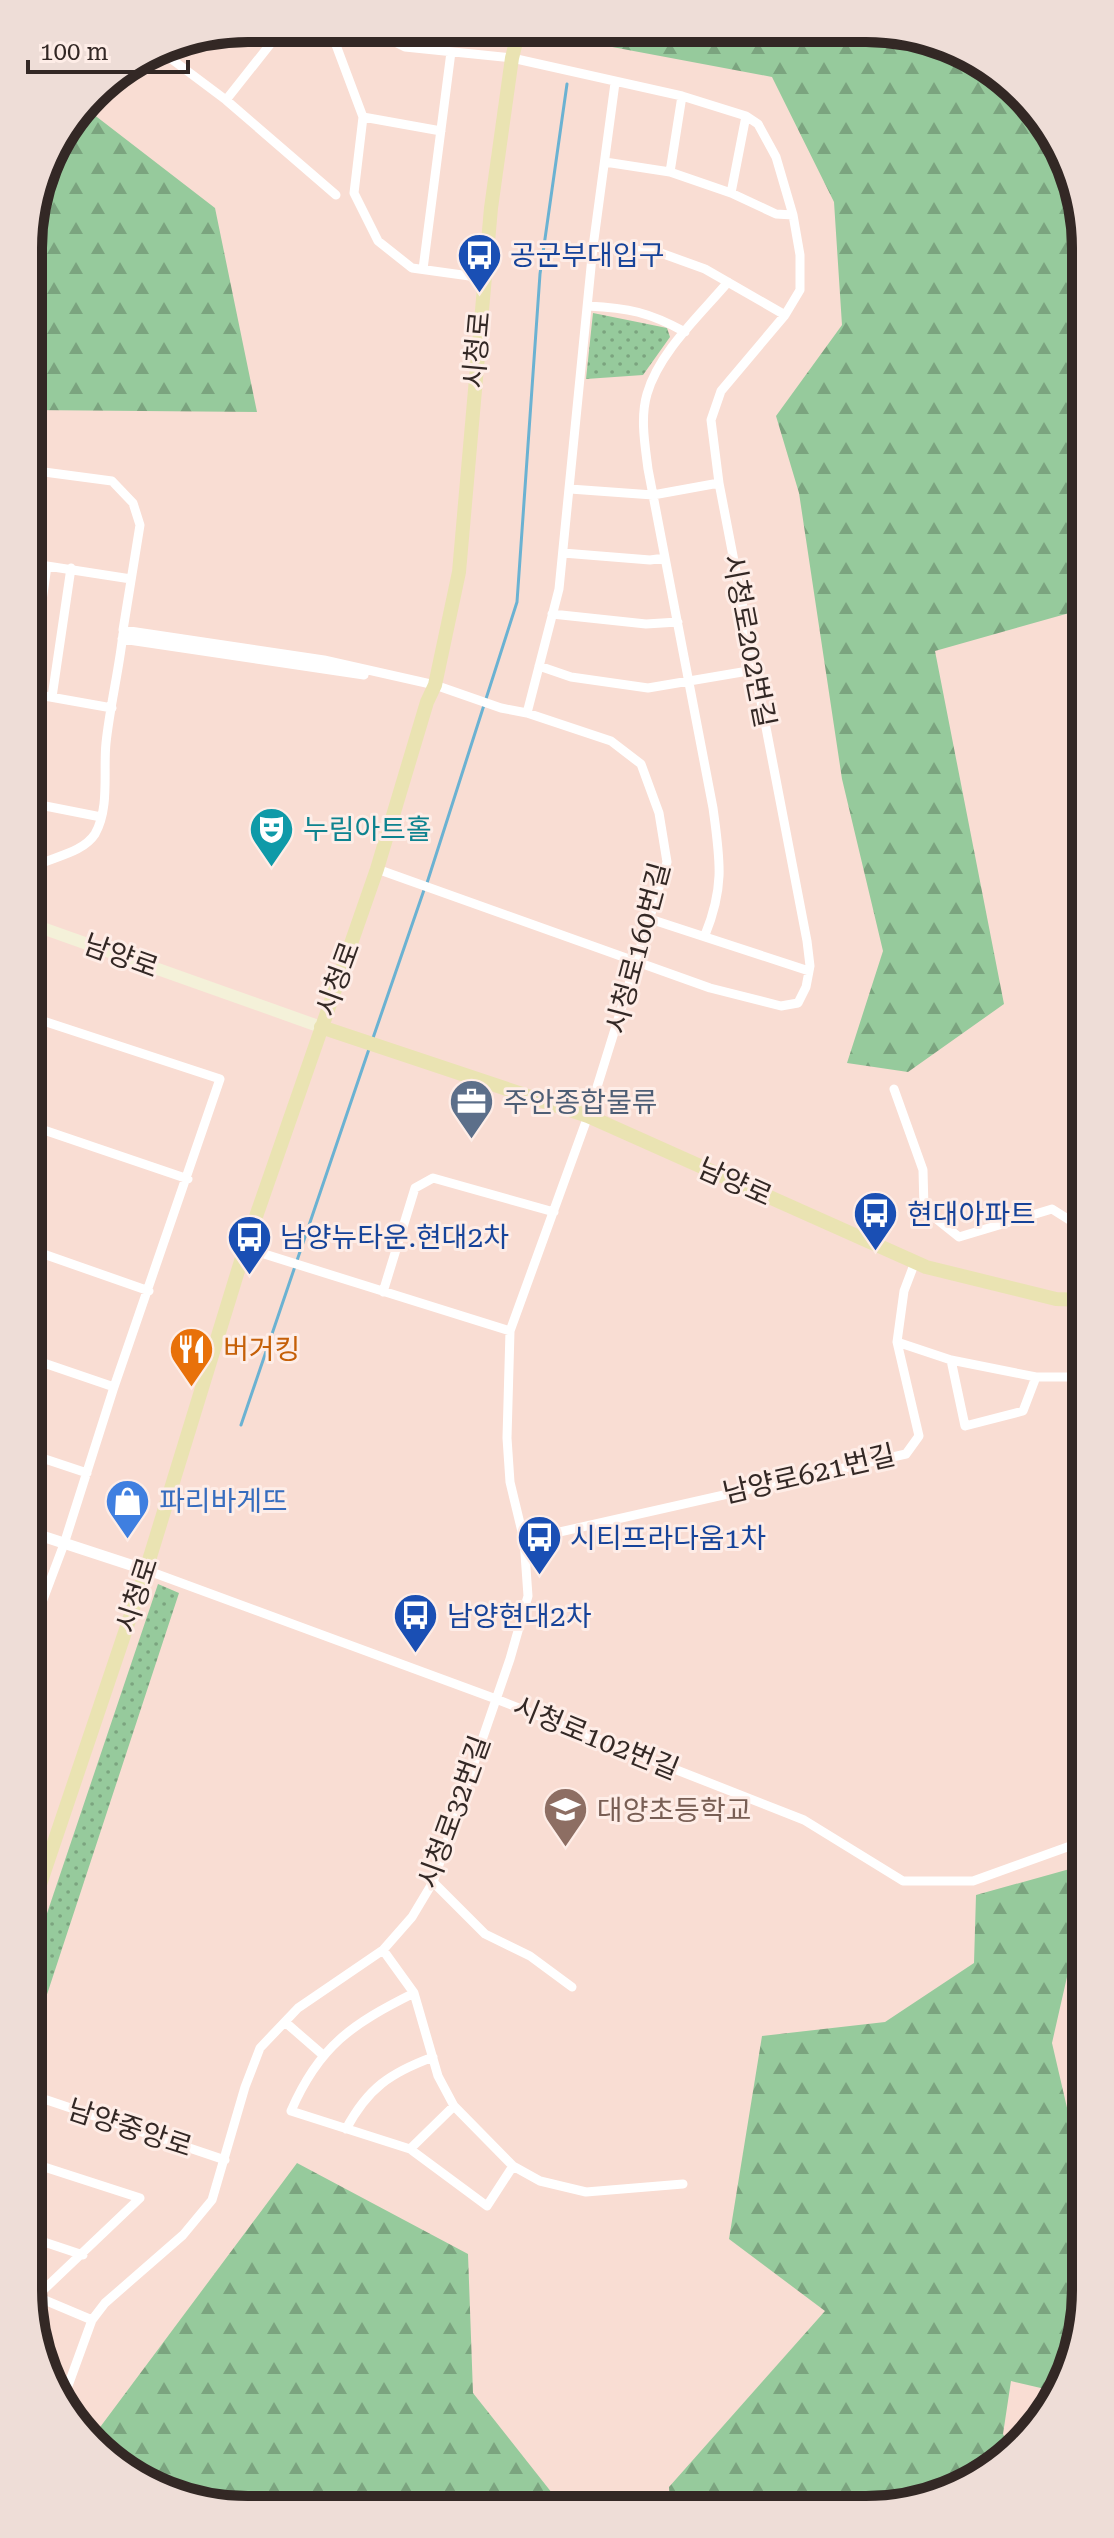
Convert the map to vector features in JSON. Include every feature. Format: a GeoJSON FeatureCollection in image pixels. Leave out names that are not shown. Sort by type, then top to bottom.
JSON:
{"type":"FeatureCollection","features":[{"type":"Feature","properties":{"kind":"main road","name":"시청로"},"geometry":{"type":"LineString","coordinates":[[42,1878],[146,1570],[245,1248],[377,869],[422,717],[435,685],[459,572],[484,278],[516,42]]}},
{"type":"Feature","properties":{"kind":"main road","name":"남양로"},"geometry":{"type":"LineString","coordinates":[[42,928],[321,1027],[588,1116],[915,1262],[1056,1299],[1072,1300]]}},
{"type":"Feature","properties":{"kind":"street"},"geometry":{"type":"LineString","coordinates":[[226,100],[272,42]]}},
{"type":"Feature","properties":{"kind":"street"},"geometry":{"type":"LineString","coordinates":[[335,42],[363,117],[354,193],[378,241],[412,268],[484,278]]}},
{"type":"Feature","properties":{"kind":"street"},"geometry":{"type":"LineString","coordinates":[[395,42],[405,47],[512,58],[682,96],[746,116],[731,193]]}},
{"type":"Feature","properties":{"kind":"street"},"geometry":{"type":"LineString","coordinates":[[423,269],[451,52]]}},
{"type":"Feature","properties":{"kind":"street"},"geometry":{"type":"LineString","coordinates":[[170,58],[226,100],[336,195]]}},
{"type":"Feature","properties":{"kind":"street"},"geometry":{"type":"LineString","coordinates":[[527,713],[559,589],[593,247],[615,83]]}},
{"type":"Feature","properties":{"kind":"street"},"geometry":{"type":"LineString","coordinates":[[670,172],[682,96]]}},
{"type":"Feature","properties":{"kind":"street","name":"시청로202번길"},"geometry":{"type":"LineString","coordinates":[[746,116],[758,124],[776,157],[793,215],[800,255],[800,290],[785,315],[721,391],[711,420],[719,483],[796,875],[809,971]]}},
{"type":"Feature","properties":{"kind":"street"},"geometry":{"type":"LineString","coordinates":[[363,117],[441,131]]}},
{"type":"Feature","properties":{"kind":"street"},"geometry":{"type":"LineString","coordinates":[[605,162],[670,172],[731,193],[776,214],[793,215]]}},
{"type":"Feature","properties":{"kind":"street"},"geometry":{"type":"LineString","coordinates":[[593,247],[658,252],[705,269],[785,315]]}},
{"type":"Feature","properties":{"kind":"street"},"geometry":{"type":"LineString","coordinates":[[705,935],[720,890],[720,862],[713,808],[643,429],[647,394],[670,349],[728,282]]}},
{"type":"Feature","properties":{"kind":"street"},"geometry":{"type":"LineString","coordinates":[[588,306],[626,308],[685,332]]}},
{"type":"Feature","properties":{"kind":"street"},"geometry":{"type":"LineString","coordinates":[[42,472],[112,481],[133,503],[140,525],[105,746],[106,775],[101,817],[95,834],[86,843],[42,863]]}},
{"type":"Feature","properties":{"kind":"street"},"geometry":{"type":"LineString","coordinates":[[570,489],[653,495],[719,483]]}},
{"type":"Feature","properties":{"kind":"street"},"geometry":{"type":"LineString","coordinates":[[563,553],[650,560],[665,558]]}},
{"type":"Feature","properties":{"kind":"street"},"geometry":{"type":"LineString","coordinates":[[42,601],[47,566]]}},
{"type":"Feature","properties":{"kind":"street"},"geometry":{"type":"LineString","coordinates":[[42,568],[71,568],[131,579]]}},
{"type":"Feature","properties":{"kind":"street"},"geometry":{"type":"LineString","coordinates":[[52,697],[71,568]]}},
{"type":"Feature","properties":{"kind":"street"},"geometry":{"type":"LineString","coordinates":[[552,614],[646,624],[678,622]]}},
{"type":"Feature","properties":{"kind":"street","name":"시청로160번길"},"geometry":{"type":"LineString","coordinates":[[123,634],[324,660],[435,685],[611,741],[641,764],[659,813],[667,862],[588,1116]]}},
{"type":"Feature","properties":{"kind":"street"},"geometry":{"type":"LineString","coordinates":[[539,666],[571,677],[648,688],[754,670]]}},
{"type":"Feature","properties":{"kind":"street"},"geometry":{"type":"LineString","coordinates":[[42,694],[112,708]]}},
{"type":"Feature","properties":{"kind":"street"},"geometry":{"type":"LineString","coordinates":[[42,805],[101,817]]}},
{"type":"Feature","properties":{"kind":"street"},"geometry":{"type":"LineString","coordinates":[[377,869],[710,988],[781,1006],[798,1003],[806,987],[809,971],[650,919]]}},
{"type":"Feature","properties":{"kind":"street"},"geometry":{"type":"LineString","coordinates":[[42,1021],[220,1079],[114,1387],[64,1544],[42,1597]]}},
{"type":"Feature","properties":{"kind":"street"},"geometry":{"type":"LineString","coordinates":[[894,1089],[923,1170],[924,1209],[959,1237],[1052,1209],[1072,1222]]}},
{"type":"Feature","properties":{"kind":"street","name":"시청로32번길"},"geometry":{"type":"LineString","coordinates":[[67,2388],[92,2320],[105,2303],[183,2235],[212,2200],[245,2087],[260,2048],[298,2008],[383,1950],[412,1917],[433,1882],[528,1596],[524,1540],[510,1482],[507,1438],[510,1331],[588,1116]]}},
{"type":"Feature","properties":{"kind":"street"},"geometry":{"type":"LineString","coordinates":[[42,1129],[188,1179]]}},
{"type":"Feature","properties":{"kind":"street"},"geometry":{"type":"LineString","coordinates":[[383,1292],[415,1188],[433,1178],[554,1212]]}},
{"type":"Feature","properties":{"kind":"street"},"geometry":{"type":"LineString","coordinates":[[245,1248],[510,1331]]}},
{"type":"Feature","properties":{"kind":"street"},"geometry":{"type":"LineString","coordinates":[[42,1254],[149,1291]]}},
{"type":"Feature","properties":{"kind":"street"},"geometry":{"type":"LineString","coordinates":[[915,1262],[904,1291],[897,1342],[951,1360],[1036,1377],[1072,1377]]}},
{"type":"Feature","properties":{"kind":"street","name":"남양로621번길"},"geometry":{"type":"LineString","coordinates":[[524,1540],[906,1454],[919,1436],[897,1342]]}},
{"type":"Feature","properties":{"kind":"street"},"geometry":{"type":"LineString","coordinates":[[951,1360],[965,1426],[1023,1411],[1036,1377]]}},
{"type":"Feature","properties":{"kind":"street"},"geometry":{"type":"LineString","coordinates":[[42,1362],[114,1387]]}},
{"type":"Feature","properties":{"kind":"street"},"geometry":{"type":"LineString","coordinates":[[42,1458],[87,1473]]}},
{"type":"Feature","properties":{"kind":"street"},"geometry":{"type":"LineString","coordinates":[[42,1536],[146,1570]]}},
{"type":"Feature","properties":{"kind":"street","name":"시청로102번길"},"geometry":{"type":"LineString","coordinates":[[146,1570],[496,1699],[804,1820],[903,1881],[973,1881],[1072,1845]]}},
{"type":"Feature","properties":{"kind":"street"},"geometry":{"type":"LineString","coordinates":[[433,1882],[485,1934],[530,1956],[572,1987]]}},
{"type":"Feature","properties":{"kind":"street"},"geometry":{"type":"LineString","coordinates":[[383,1950],[414,1993],[438,2076],[454,2106],[513,2166],[540,2181],[586,2192],[683,2184]]}},
{"type":"Feature","properties":{"kind":"street"},"geometry":{"type":"LineString","coordinates":[[414,1993],[379,2010],[343,2035],[304,2081],[291,2111],[410,2149],[487,2206],[513,2166]]}},
{"type":"Feature","properties":{"kind":"street"},"geometry":{"type":"LineString","coordinates":[[285,2022],[323,2055]]}},
{"type":"Feature","properties":{"kind":"street"},"geometry":{"type":"LineString","coordinates":[[346,2129],[359,2104],[377,2085],[406,2067],[433,2057]]}},
{"type":"Feature","properties":{"kind":"street","name":"남양중앙로"},"geometry":{"type":"LineString","coordinates":[[42,2098],[225,2160]]}},
{"type":"Feature","properties":{"kind":"street"},"geometry":{"type":"LineString","coordinates":[[410,2149],[454,2106]]}},
{"type":"Feature","properties":{"kind":"street"},"geometry":{"type":"LineString","coordinates":[[42,2166],[140,2198],[42,2292]]}},
{"type":"Feature","properties":{"kind":"street"},"geometry":{"type":"LineString","coordinates":[[42,2241],[83,2255]]}},
{"type":"Feature","properties":{"kind":"street"},"geometry":{"type":"LineString","coordinates":[[43,2300],[92,2320]]}},
{"type":"Feature","properties":{"kind":"green space"},"geometry":{"type":"Polygon","coordinates":[[[586,42],[866,42],[906,46],[932,53],[969,70],[1012,102],[1044,145],[1056,169],[1070,221],[1072,612],[935,651],[1004,1004],[908,1072],[847,1063],[883,951],[842,779],[799,493],[776,416],[842,325],[834,202],[772,77],[586,42]]]}},
{"type":"Feature","properties":{"kind":"green space"},"geometry":{"type":"Polygon","coordinates":[[[92,113],[215,208],[257,412],[42,410],[42,235],[46,208],[58,169],[92,113]]]}},
{"type":"Feature","properties":{"kind":"green space"},"geometry":{"type":"Polygon","coordinates":[[[593,313],[667,328],[670,337],[643,375],[586,379],[593,313]]]}},
{"type":"Feature","properties":{"kind":"green space"},"geometry":{"type":"Polygon","coordinates":[[[158,1584],[179,1593],[42,2010],[42,1928],[158,1584]]]}},
{"type":"Feature","properties":{"kind":"green space"},"geometry":{"type":"Polygon","coordinates":[[[1072,1868],[1072,1955],[1052,2043],[1072,2129],[1072,2303],[1061,2356],[1046,2389],[1011,2381],[1003,2434],[1007,2440],[969,2468],[919,2489],[866,2496],[670,2496],[669,2487],[825,2311],[729,2239],[762,2036],[885,2022],[974,1963],[976,1895],[1072,1868]]]}},
{"type":"Feature","properties":{"kind":"green space"},"geometry":{"type":"Polygon","coordinates":[[[297,2163],[468,2254],[473,2393],[552,2493],[550,2496],[221,2494],[195,2489],[145,2468],[98,2431],[297,2163]]]}},
{"type":"Feature","properties":{"kind":"waterway"},"geometry":{"type":"LineString","coordinates":[[427,883],[517,602],[540,274],[567,84]]}},
{"type":"Feature","properties":{"kind":"waterway"},"geometry":{"type":"LineString","coordinates":[[373,1038],[424,890]]}},
{"type":"Feature","properties":{"kind":"waterway"},"geometry":{"type":"LineString","coordinates":[[241,1425],[369,1049]]}},
{"type":"Feature","properties":{"kind":"place","name":"공군부대입구"},"geometry":{"type":"Point","coordinates":[479,294]}},
{"type":"Feature","properties":{"kind":"place","name":"누림아트홀"},"geometry":{"type":"Point","coordinates":[272,868]}},
{"type":"Feature","properties":{"kind":"place","name":"주안종합물류"},"geometry":{"type":"Point","coordinates":[472,1141]}},
{"type":"Feature","properties":{"kind":"place","name":"현대아파트"},"geometry":{"type":"Point","coordinates":[876,1253]}},
{"type":"Feature","properties":{"kind":"place","name":"남양뉴타운.현대2차"},"geometry":{"type":"Point","coordinates":[249,1276]}},
{"type":"Feature","properties":{"kind":"place","name":"버거킹"},"geometry":{"type":"Point","coordinates":[192,1388]}},
{"type":"Feature","properties":{"kind":"place","name":"파리바게뜨"},"geometry":{"type":"Point","coordinates":[128,1540]}},
{"type":"Feature","properties":{"kind":"place","name":"시티프라다움1차"},"geometry":{"type":"Point","coordinates":[539,1577]}},
{"type":"Feature","properties":{"kind":"place","name":"남양현대2차"},"geometry":{"type":"Point","coordinates":[416,1655]}},
{"type":"Feature","properties":{"kind":"place","name":"대양초등학교"},"geometry":{"type":"Point","coordinates":[566,1849]}}]}
